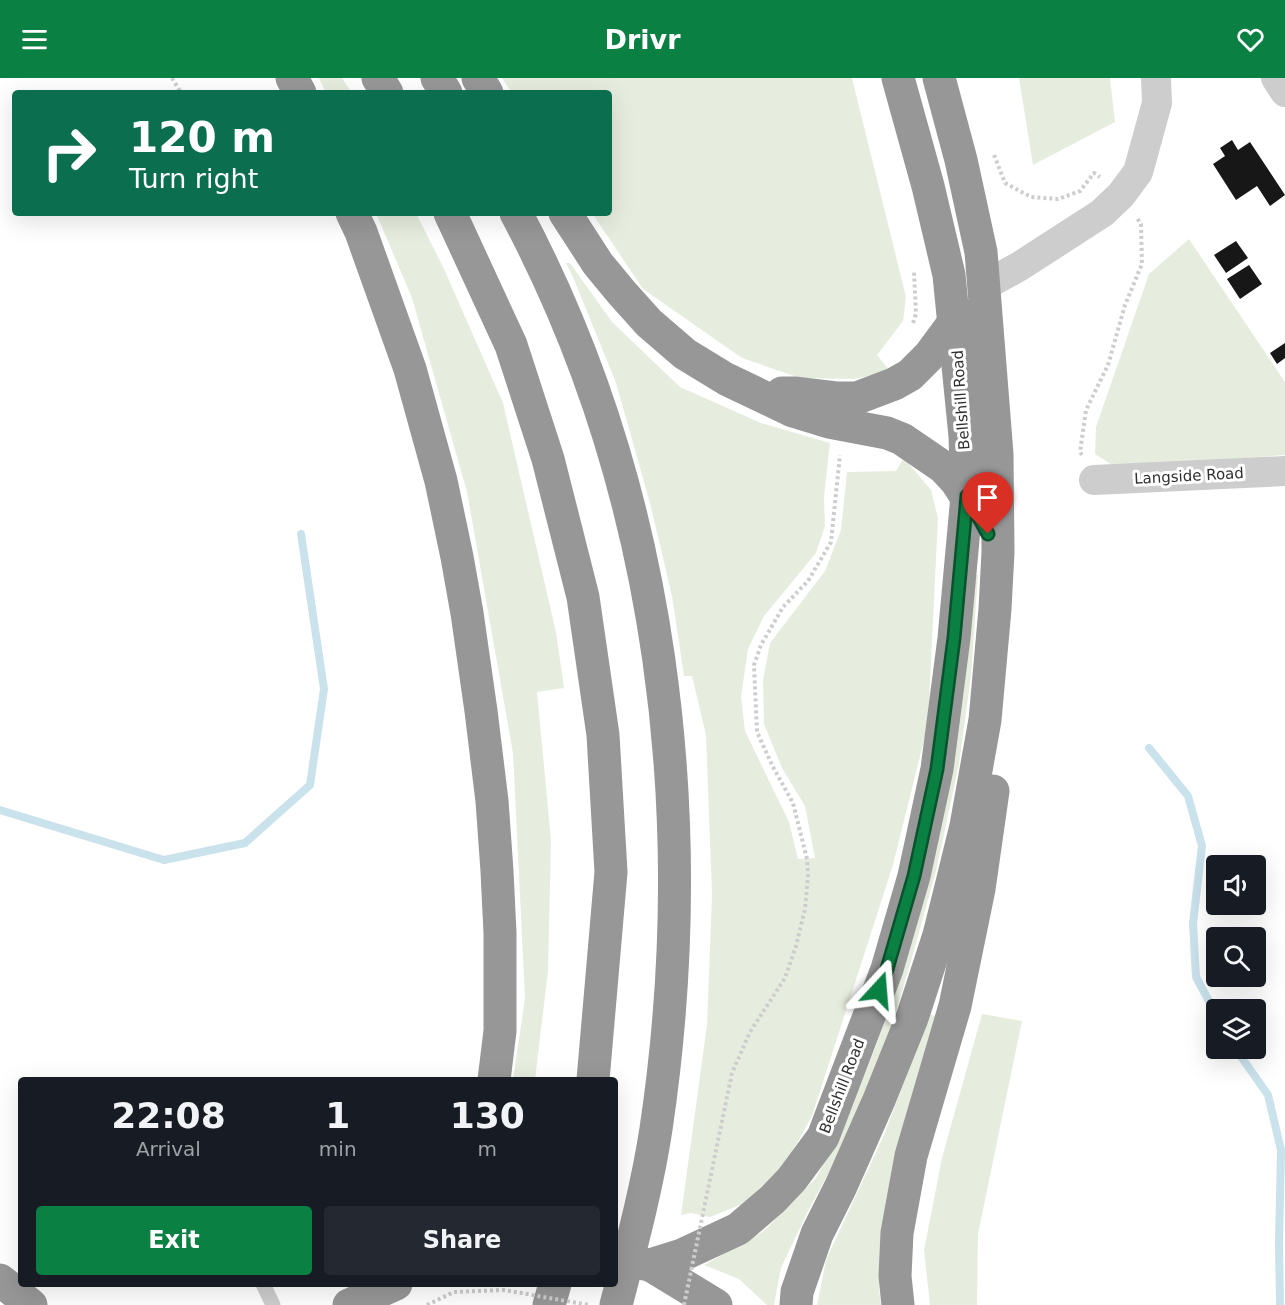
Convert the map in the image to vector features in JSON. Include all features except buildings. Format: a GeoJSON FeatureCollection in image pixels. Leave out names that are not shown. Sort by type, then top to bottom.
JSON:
{"type":"FeatureCollection","features":[{"type":"Feature","properties":{"kind":"highway","name":"Bellshill Road"},"geometry":{"type":"LineString","coordinates":[[673,1276],[738,1229],[772,1199],[792,1179],[823,1137],[887,969],[914,876],[937,769],[954,638],[967,496],[965,436],[949,275],[931,197],[898,78]]}},
{"type":"Feature","properties":{"kind":"highway","name":"Bellshill Road"},"geometry":{"type":"LineString","coordinates":[[797,1298],[817,1234],[896,1062],[939,935],[966,826],[985,720],[998,552],[997,454],[981,252],[964,171],[939,78]]}},
{"type":"Feature","properties":{"kind":"highway"},"geometry":{"type":"LineString","coordinates":[[353,216],[410,369],[441,481],[463,591],[492,801],[497,871],[500,933],[500,1031],[494,1077]]}},
{"type":"Feature","properties":{"kind":"highway"},"geometry":{"type":"LineString","coordinates":[[451,216],[511,345],[548,459],[583,597],[603,735],[611,872],[593,1077]]}},
{"type":"Feature","properties":{"kind":"highway"},"geometry":{"type":"LineString","coordinates":[[518,216],[540,258],[581,355],[626,497],[644,573],[659,661],[668,741],[675,873],[667,1042],[656,1132],[616,1305]]}},
{"type":"Feature","properties":{"kind":"highway"},"geometry":{"type":"LineString","coordinates":[[567,216],[598,264],[622,293],[649,323],[685,354],[726,380],[793,411],[830,422],[887,433],[902,439],[943,467],[956,481],[967,496],[998,552]]}},
{"type":"Feature","properties":{"kind":"highway"},"geometry":{"type":"LineString","coordinates":[[756,393],[794,393],[857,398],[894,384],[909,375],[929,356],[954,321],[984,286]]}},
{"type":"Feature","properties":{"kind":"highway"},"geometry":{"type":"LineString","coordinates":[[898,1305],[895,1276],[897,1233],[911,1156],[955,1006],[979,889],[991,810],[999,714],[995,609]]}},
{"type":"Feature","properties":{"kind":"highway"},"geometry":{"type":"LineString","coordinates":[[618,1259],[673,1276],[716,1305]]}},
{"type":"Feature","properties":{"kind":"highway"},"geometry":{"type":"LineString","coordinates":[[0,1280],[31,1305]]}},
{"type":"Feature","properties":{"kind":"highway"},"geometry":{"type":"LineString","coordinates":[[347,1305],[365,1287]]}},
{"type":"Feature","properties":{"kind":"highway"},"geometry":{"type":"LineString","coordinates":[[347,1305],[389,1287]]}},
{"type":"Feature","properties":{"kind":"highway"},"geometry":{"type":"LineString","coordinates":[[549,1305],[554,1287]]}},
{"type":"Feature","properties":{"kind":"street"},"geometry":{"type":"LineString","coordinates":[[984,286],[1020,266],[1102,213],[1121,195],[1138,172],[1157,103],[1156,78]]}},
{"type":"Feature","properties":{"kind":"street"},"geometry":{"type":"LineString","coordinates":[[1276,78],[1285,92]]}},
{"type":"Feature","properties":{"kind":"street","name":"Langside Road"},"geometry":{"type":"LineString","coordinates":[[1094,480],[1285,471]]}},
{"type":"Feature","properties":{"kind":"lane"},"geometry":{"type":"LineString","coordinates":[[264,1287],[273,1305]]}},
{"type":"Feature","properties":{"kind":"path"},"geometry":{"type":"LineString","coordinates":[[912,324],[916,314],[913,265]]}},
{"type":"Feature","properties":{"kind":"path"},"geometry":{"type":"LineString","coordinates":[[673,1276],[732,1073],[750,1032],[784,978],[796,946],[805,909],[807,859],[793,803],[757,732],[754,665],[761,645],[783,607],[808,581],[831,542],[839,455],[850,456]]}},
{"type":"Feature","properties":{"kind":"path"},"geometry":{"type":"LineString","coordinates":[[427,1305],[454,1292],[504,1290],[590,1305]]}},
{"type":"Feature","properties":{"kind":"green space"},"geometry":{"type":"Polygon","coordinates":[[[319,78],[342,78],[350,90],[325,90],[319,78]]]}},
{"type":"Feature","properties":{"kind":"green space"},"geometry":{"type":"Polygon","coordinates":[[[502,78],[852,78],[906,297],[903,321],[877,355],[890,371],[855,379],[800,378],[742,358],[643,289],[594,216],[612,216],[612,90],[510,90],[502,78]]]}},
{"type":"Feature","properties":{"kind":"green space"},"geometry":{"type":"Polygon","coordinates":[[[1019,78],[1110,78],[1115,122],[1033,165],[1019,78]]]}},
{"type":"Feature","properties":{"kind":"green space"},"geometry":{"type":"Polygon","coordinates":[[[377,216],[418,216],[444,269],[503,403],[556,632],[564,688],[537,692],[551,840],[548,971],[535,1077],[513,1077],[525,998],[513,753],[467,492],[412,298],[377,216]]]}},
{"type":"Feature","properties":{"kind":"green space"},"geometry":{"type":"Polygon","coordinates":[[[1189,239],[1285,382],[1285,455],[1115,467],[1095,454],[1096,427],[1149,274],[1189,239]]]}},
{"type":"Feature","properties":{"kind":"green space"},"geometry":{"type":"Polygon","coordinates":[[[566,263],[570,263],[612,322],[680,387],[761,423],[830,443],[824,497],[825,526],[816,553],[764,616],[748,649],[741,697],[745,731],[789,822],[798,859],[815,858],[805,806],[782,768],[764,724],[763,680],[770,643],[825,571],[841,530],[847,472],[896,471],[904,458],[931,490],[938,518],[928,724],[893,865],[812,1116],[787,1161],[745,1203],[710,1217],[691,1213],[681,1215],[707,1025],[712,895],[706,735],[692,676],[684,676],[672,596],[650,503],[616,383],[566,263]]]}},
{"type":"Feature","properties":{"kind":"green space"},"geometry":{"type":"Polygon","coordinates":[[[974,575],[978,575],[971,676],[959,764],[936,871],[911,961],[888,1039],[845,1143],[809,1209],[781,1268],[774,1305],[767,1305],[739,1279],[704,1265],[764,1231],[816,1178],[841,1132],[876,1046],[910,945],[974,575]]]}},
{"type":"Feature","properties":{"kind":"green space"},"geometry":{"type":"Polygon","coordinates":[[[930,1014],[942,1019],[887,1209],[879,1289],[881,1305],[817,1305],[826,1260],[884,1135],[930,1014]]]}},
{"type":"Feature","properties":{"kind":"green space"},"geometry":{"type":"Polygon","coordinates":[[[982,1014],[1022,1021],[978,1234],[977,1305],[930,1305],[924,1250],[942,1158],[982,1014]]]}},
{"type":"Feature","properties":{"kind":"waterway"},"geometry":{"type":"LineString","coordinates":[[0,810],[164,860],[245,843],[310,785],[324,689],[301,534]]}},
{"type":"Feature","properties":{"kind":"waterway"},"geometry":{"type":"LineString","coordinates":[[1149,748],[1188,796],[1202,846],[1193,923],[1196,977],[1208,999]]}},
{"type":"Feature","properties":{"kind":"waterway"},"geometry":{"type":"LineString","coordinates":[[1243,1059],[1268,1095],[1281,1150],[1280,1305]]}},
{"type":"Feature","properties":{"kind":"route"},"geometry":{"type":"LineString","coordinates":[[879,990],[914,876],[937,769],[954,638],[967,496],[988,534]]}}]}
